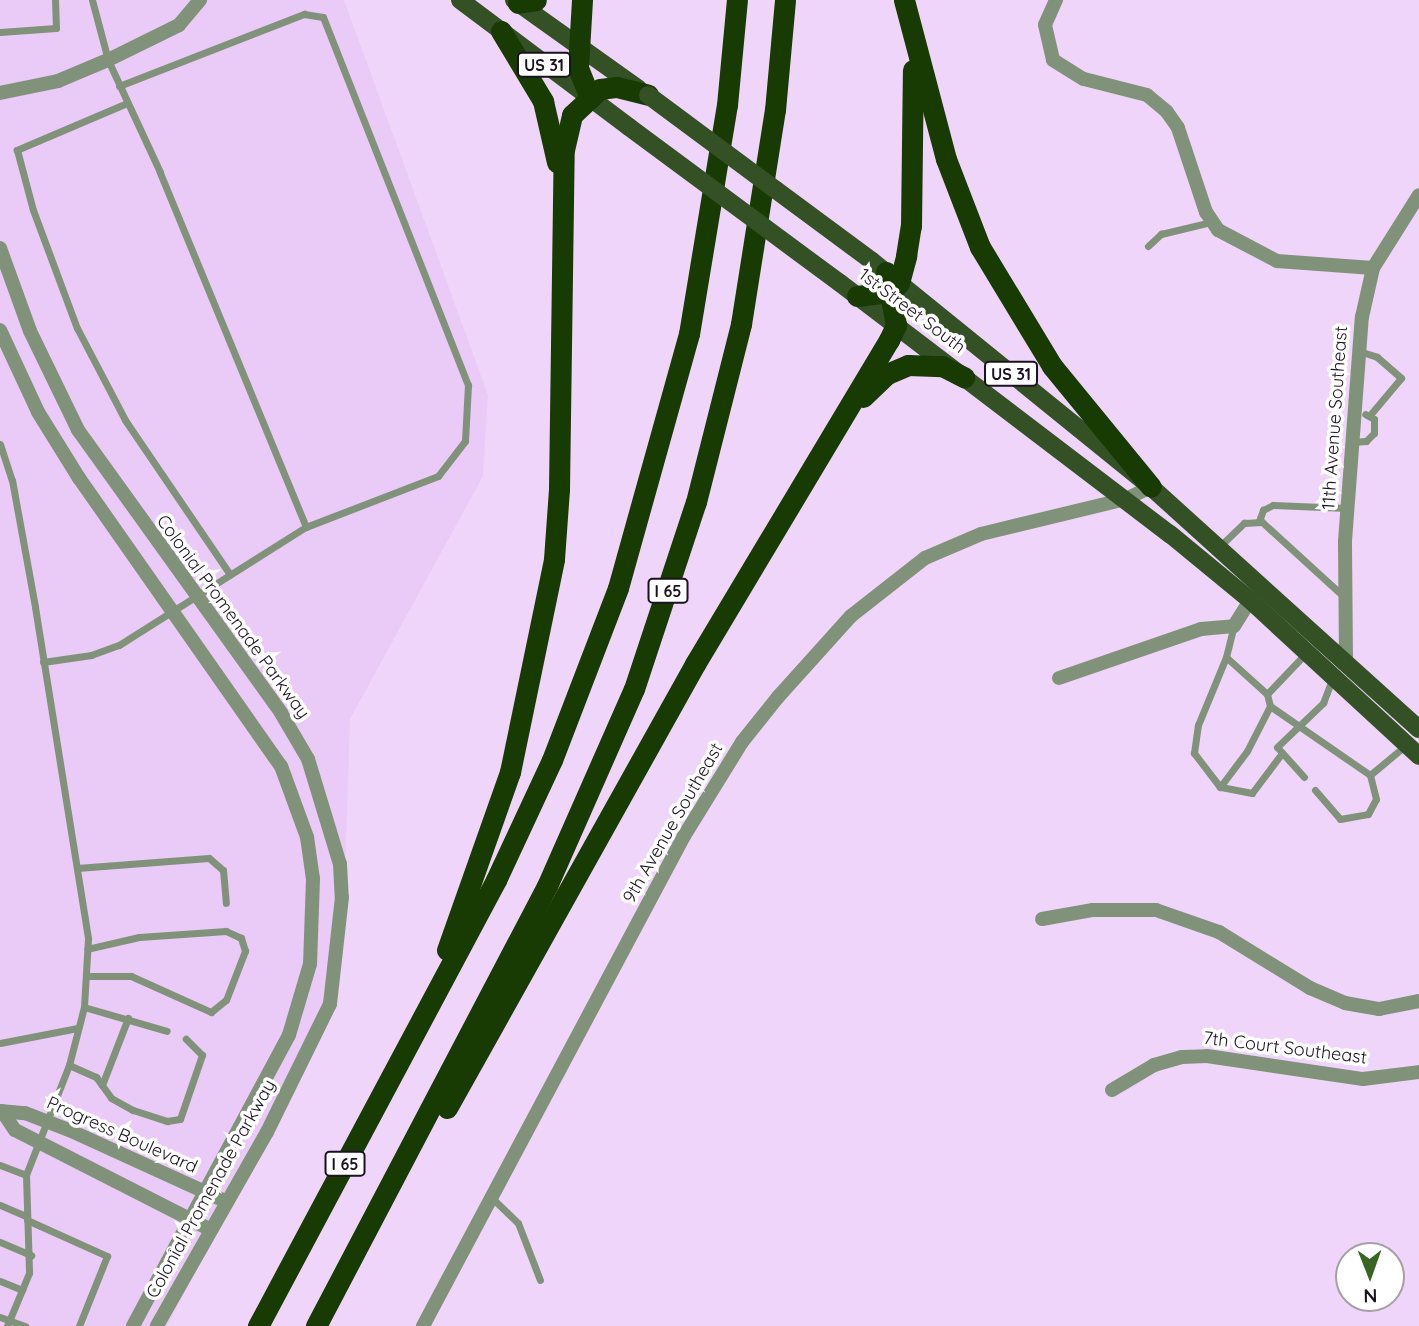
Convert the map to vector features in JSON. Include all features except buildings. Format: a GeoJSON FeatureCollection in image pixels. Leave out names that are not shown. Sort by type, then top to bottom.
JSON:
{"type":"FeatureCollection","features":[{"type":"Feature","properties":{"kind":"highway"},"geometry":{"type":"LineString","coordinates":[[582,0],[576,45],[578,68],[589,95]]}},
{"type":"Feature","properties":{"kind":"highway","name":"I 65"},"geometry":{"type":"LineString","coordinates":[[258,1326],[496,880],[552,760],[635,537],[686,347],[707,240],[737,0]]}},
{"type":"Feature","properties":{"kind":"highway","name":"I 65"},"geometry":{"type":"LineString","coordinates":[[316,1326],[417,1140],[547,886],[613,743],[676,568],[710,454],[754,263],[785,0]]}},
{"type":"Feature","properties":{"kind":"highway"},"geometry":{"type":"LineString","coordinates":[[857,296],[887,277],[911,226],[914,75],[905,2]]}},
{"type":"Feature","properties":{"kind":"highway"},"geometry":{"type":"LineString","coordinates":[[905,2],[946,159],[980,247],[1052,366],[1151,487]]}},
{"type":"Feature","properties":{"kind":"highway"},"geometry":{"type":"LineString","coordinates":[[501,31],[543,101],[563,191]]}},
{"type":"Feature","properties":{"kind":"highway"},"geometry":{"type":"LineString","coordinates":[[430,1002],[510,772],[554,559],[560,476],[564,150],[572,115],[589,95],[617,87],[648,95]]}},
{"type":"Feature","properties":{"kind":"highway"},"geometry":{"type":"LineString","coordinates":[[417,1140],[454,1100],[695,664],[896,325],[887,277]]}},
{"type":"Feature","properties":{"kind":"highway"},"geometry":{"type":"LineString","coordinates":[[842,419],[872,387],[897,368],[942,366],[964,377]]}},
{"type":"Feature","properties":{"kind":"main road","name":"1st Street South"},"geometry":{"type":"LineString","coordinates":[[460,0],[1126,499],[1250,600],[1333,676],[1416,740]]}},
{"type":"Feature","properties":{"kind":"main road","name":"1st Street South"},"geometry":{"type":"LineString","coordinates":[[523,1],[576,45],[648,95],[887,277],[1151,487],[1346,659],[1416,740]]}},
{"type":"Feature","properties":{"kind":"main road"},"geometry":{"type":"LineString","coordinates":[[1333,676],[1346,659]]}},
{"type":"Feature","properties":{"kind":"street"},"geometry":{"type":"LineString","coordinates":[[0,93],[58,81],[108,60],[180,24],[200,0]]}},
{"type":"Feature","properties":{"kind":"street"},"geometry":{"type":"LineString","coordinates":[[1056,0],[1045,25],[1053,60],[1084,79],[1147,95],[1167,112],[1187,149],[1211,222],[1231,240],[1277,261],[1373,268]]}},
{"type":"Feature","properties":{"kind":"street","name":"11th Avenue Southeast"},"geometry":{"type":"LineString","coordinates":[[1346,659],[1343,596],[1359,351],[1373,268],[1415,217],[1419,195]]}},
{"type":"Feature","properties":{"kind":"street","name":"Colonial Promenade Parkway"},"geometry":{"type":"LineString","coordinates":[[0,248],[34,342],[78,430],[193,595],[281,713],[308,759],[332,830],[342,897],[330,1004],[273,1120],[209,1229],[157,1326]]}},
{"type":"Feature","properties":{"kind":"street","name":"Colonial Promenade Parkway"},"geometry":{"type":"LineString","coordinates":[[0,330],[54,439],[281,766],[301,818],[313,879],[310,964],[289,1035],[133,1326]]}},
{"type":"Feature","properties":{"kind":"street","name":"9th Avenue Southeast"},"geometry":{"type":"LineString","coordinates":[[423,1326],[706,799],[742,742],[828,640],[898,574],[951,545],[1008,525],[1126,499],[1151,487]]}},
{"type":"Feature","properties":{"kind":"street"},"geometry":{"type":"LineString","coordinates":[[1059,678],[1200,629],[1234,626],[1250,600]]}},
{"type":"Feature","properties":{"kind":"street"},"geometry":{"type":"LineString","coordinates":[[1042,919],[1093,910],[1156,910],[1219,932],[1310,988],[1345,1003],[1379,1009],[1419,1001]]}},
{"type":"Feature","properties":{"kind":"street","name":"7th Court Southeast"},"geometry":{"type":"LineString","coordinates":[[1112,1090],[1154,1065],[1182,1057],[1207,1056],[1363,1079],[1419,1072]]}},
{"type":"Feature","properties":{"kind":"street","name":"Progress Boulevard"},"geometry":{"type":"LineString","coordinates":[[1,1111],[48,1122],[225,1201]]}},
{"type":"Feature","properties":{"kind":"street","name":"Progress Boulevard"},"geometry":{"type":"LineString","coordinates":[[1,1111],[15,1130],[209,1229]]}},
{"type":"Feature","properties":{"kind":"lane"},"geometry":{"type":"LineString","coordinates":[[0,32],[56,28],[55,0]]}},
{"type":"Feature","properties":{"kind":"lane"},"geometry":{"type":"LineString","coordinates":[[92,0],[108,60],[165,183],[306,527]]}},
{"type":"Feature","properties":{"kind":"lane"},"geometry":{"type":"LineString","coordinates":[[43,662],[106,651],[306,527],[438,476],[465,441],[468,385],[323,17],[304,14],[119,86]]}},
{"type":"Feature","properties":{"kind":"lane"},"geometry":{"type":"LineString","coordinates":[[127,103],[17,150],[33,210],[77,328],[125,420],[229,573]]}},
{"type":"Feature","properties":{"kind":"lane"},"geometry":{"type":"LineString","coordinates":[[1148,246],[1161,234],[1211,222]]}},
{"type":"Feature","properties":{"kind":"lane"},"geometry":{"type":"LineString","coordinates":[[1359,351],[1377,357],[1401,378],[1370,415]]}},
{"type":"Feature","properties":{"kind":"lane"},"geometry":{"type":"LineString","coordinates":[[1352,442],[1366,441],[1374,433],[1376,424],[1370,415],[1354,412]]}},
{"type":"Feature","properties":{"kind":"lane"},"geometry":{"type":"LineString","coordinates":[[0,444],[12,480],[77,869],[87,949],[84,1007],[69,1065],[26,1175],[30,1255],[22,1290],[8,1323]]}},
{"type":"Feature","properties":{"kind":"lane"},"geometry":{"type":"LineString","coordinates":[[1259,521],[1263,510],[1273,506],[1347,508]]}},
{"type":"Feature","properties":{"kind":"lane"},"geometry":{"type":"LineString","coordinates":[[1219,547],[1244,523],[1259,521],[1343,596]]}},
{"type":"Feature","properties":{"kind":"lane"},"geometry":{"type":"LineString","coordinates":[[1234,626],[1226,657],[1198,725],[1194,752],[1220,787],[1252,793],[1282,753]]}},
{"type":"Feature","properties":{"kind":"lane"},"geometry":{"type":"LineString","coordinates":[[1267,694],[1307,651]]}},
{"type":"Feature","properties":{"kind":"lane"},"geometry":{"type":"LineString","coordinates":[[1220,787],[1247,751],[1270,706],[1267,694],[1226,657]]}},
{"type":"Feature","properties":{"kind":"lane"},"geometry":{"type":"LineString","coordinates":[[1304,777],[1277,747],[1298,724],[1324,703],[1333,676]]}},
{"type":"Feature","properties":{"kind":"lane"},"geometry":{"type":"LineString","coordinates":[[1270,706],[1370,775],[1376,799],[1368,814],[1340,819],[1315,790]]}},
{"type":"Feature","properties":{"kind":"lane"},"geometry":{"type":"LineString","coordinates":[[1370,775],[1416,740]]}},
{"type":"Feature","properties":{"kind":"lane"},"geometry":{"type":"LineString","coordinates":[[77,869],[209,858],[223,870],[226,903]]}},
{"type":"Feature","properties":{"kind":"lane"},"geometry":{"type":"LineString","coordinates":[[86,976],[131,976],[158,985],[211,1012],[226,1000],[245,951],[241,938],[226,931],[139,937],[87,949]]}},
{"type":"Feature","properties":{"kind":"lane"},"geometry":{"type":"LineString","coordinates":[[84,1007],[167,1031]]}},
{"type":"Feature","properties":{"kind":"lane"},"geometry":{"type":"LineString","coordinates":[[102,1085],[128,1018]]}},
{"type":"Feature","properties":{"kind":"lane"},"geometry":{"type":"LineString","coordinates":[[0,1044],[78,1028]]}},
{"type":"Feature","properties":{"kind":"lane"},"geometry":{"type":"LineString","coordinates":[[69,1065],[96,1077],[111,1098],[133,1110],[167,1121],[180,1119],[202,1055],[186,1039]]}},
{"type":"Feature","properties":{"kind":"lane"},"geometry":{"type":"LineString","coordinates":[[0,1165],[26,1175]]}},
{"type":"Feature","properties":{"kind":"lane"},"geometry":{"type":"LineString","coordinates":[[491,1197],[517,1223],[540,1280]]}},
{"type":"Feature","properties":{"kind":"lane"},"geometry":{"type":"LineString","coordinates":[[0,1205],[107,1256],[79,1326]]}},
{"type":"Feature","properties":{"kind":"lane"},"geometry":{"type":"LineString","coordinates":[[0,1242],[30,1255]]}},
{"type":"Feature","properties":{"kind":"lane"},"geometry":{"type":"LineString","coordinates":[[0,1281],[22,1290]]}},
{"type":"Feature","properties":{"kind":"lane"},"geometry":{"type":"LineString","coordinates":[[0,1317],[8,1323],[25,1326]]}},
{"type":"Feature","properties":{"kind":"shaded area"},"geometry":{"type":"Polygon","coordinates":[[[0,0],[344,0],[488,395],[483,476],[350,719],[345,875],[332,1013],[167,1326],[0,1326],[0,0]]]}}]}
